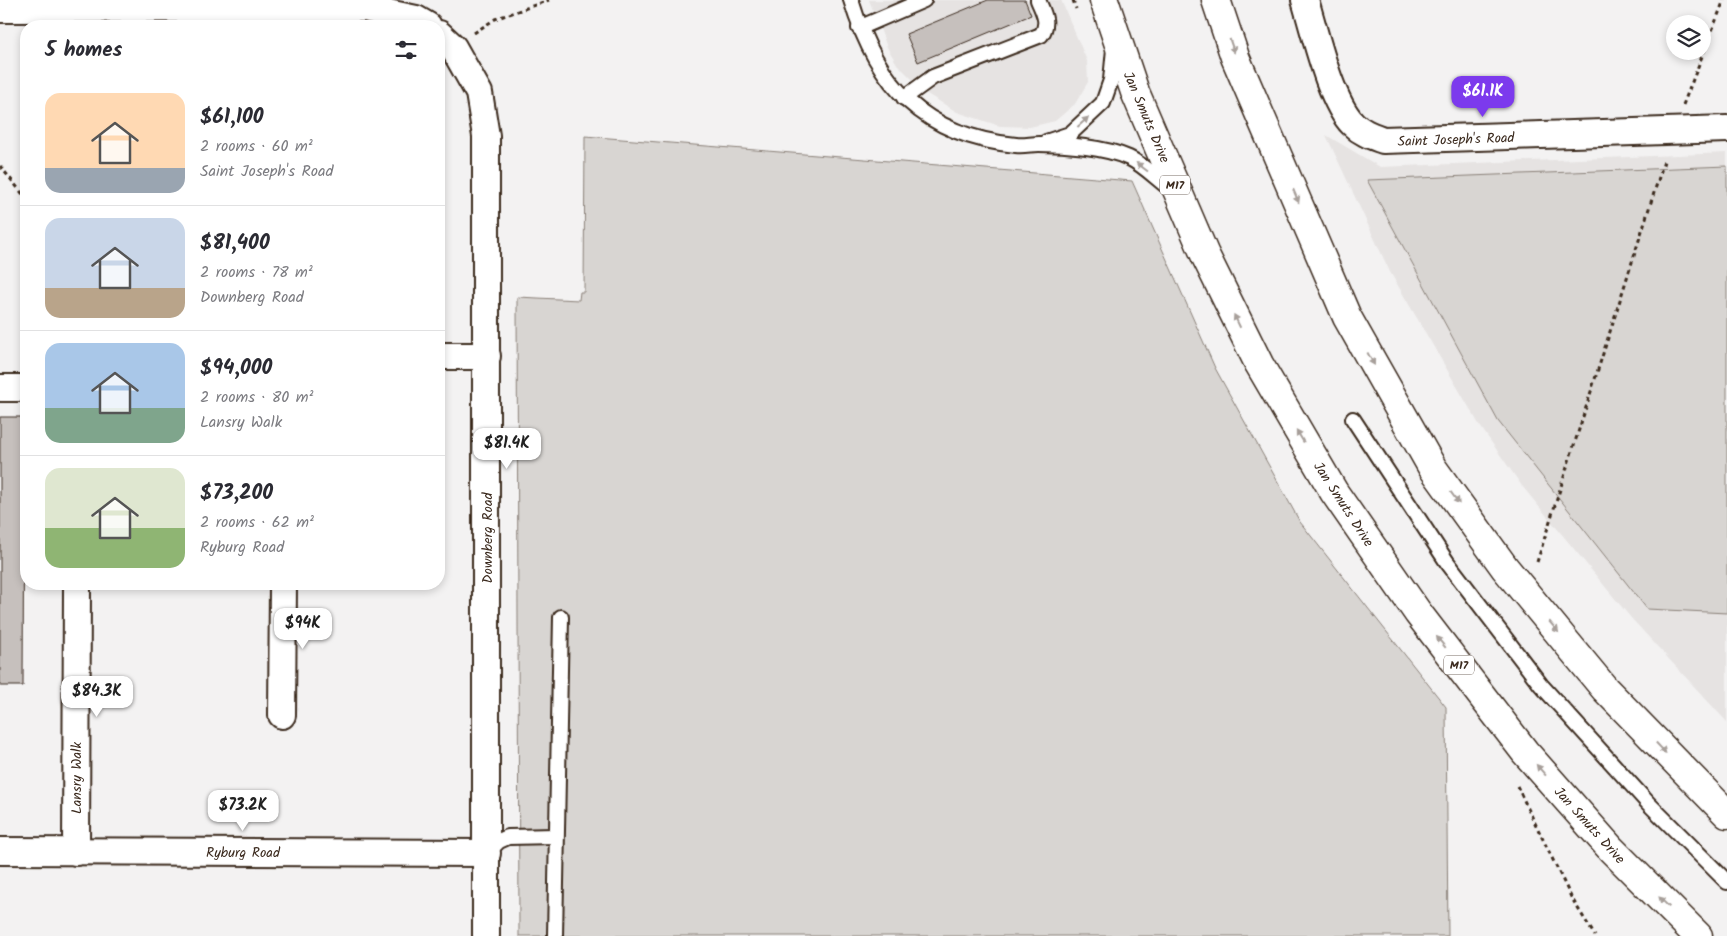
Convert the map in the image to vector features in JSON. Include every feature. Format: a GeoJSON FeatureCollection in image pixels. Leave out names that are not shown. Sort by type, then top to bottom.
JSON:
{"type":"FeatureCollection","features":[{"type":"Feature","properties":{"kind":"main road","name":"Jan Smuts Drive"},"geometry":{"type":"LineString","coordinates":[[1104,0],[1135,92],[1205,255],[1273,389],[1334,492],[1418,613],[1525,752],[1611,850],[1698,936]]}},
{"type":"Feature","properties":{"kind":"main road"},"geometry":{"type":"LineString","coordinates":[[1216,0],[1236,57],[1347,317],[1432,467],[1505,568],[1605,689],[1727,814]]}},
{"type":"Feature","properties":{"kind":"street","name":"Saint Joseph's Road"},"geometry":{"type":"LineString","coordinates":[[1305,0],[1336,99],[1345,114],[1366,134],[1383,140],[1401,142],[1727,129]]}},
{"type":"Feature","properties":{"kind":"street"},"geometry":{"type":"LineString","coordinates":[[0,9],[93,18],[295,17],[364,8],[418,20]]}},
{"type":"Feature","properties":{"kind":"street","name":"Downberg Road"},"geometry":{"type":"LineString","coordinates":[[446,41],[479,92],[486,136],[486,936]]}},
{"type":"Feature","properties":{"kind":"street"},"geometry":{"type":"LineString","coordinates":[[445,356],[487,356]]}},
{"type":"Feature","properties":{"kind":"street"},"geometry":{"type":"LineString","coordinates":[[0,388],[20,388]]}},
{"type":"Feature","properties":{"kind":"street","name":"Lansry Walk"},"geometry":{"type":"LineString","coordinates":[[76,852],[77,590]]}},
{"type":"Feature","properties":{"kind":"street"},"geometry":{"type":"LineString","coordinates":[[282,715],[283,590]]}},
{"type":"Feature","properties":{"kind":"street","name":"Ryburg Road"},"geometry":{"type":"LineString","coordinates":[[0,851],[487,853]]}},
{"type":"Feature","properties":{"kind":"lane"},"geometry":{"type":"LineString","coordinates":[[851,0],[859,28],[882,73],[904,98],[927,116],[964,134],[1018,145],[1040,144],[1089,147],[1129,158],[1181,197]]}},
{"type":"Feature","properties":{"kind":"lane"},"geometry":{"type":"LineString","coordinates":[[859,28],[924,0]]}},
{"type":"Feature","properties":{"kind":"lane"},"geometry":{"type":"LineString","coordinates":[[904,98],[933,77],[1041,34],[1046,20],[1038,0]]}},
{"type":"Feature","properties":{"kind":"lane"},"geometry":{"type":"LineString","coordinates":[[1040,144],[1070,134],[1103,103],[1111,80],[1115,35]]}},
{"type":"Feature","properties":{"kind":"lane"},"geometry":{"type":"LineString","coordinates":[[1353,419],[1448,562],[1541,685],[1648,803],[1727,882]]}},
{"type":"Feature","properties":{"kind":"lane"},"geometry":{"type":"LineString","coordinates":[[555,936],[561,617]]}},
{"type":"Feature","properties":{"kind":"lane"},"geometry":{"type":"LineString","coordinates":[[487,853],[499,841],[508,837],[556,836]]}},
{"type":"Feature","properties":{"kind":"path"},"geometry":{"type":"LineString","coordinates":[[446,41],[495,19],[549,0]]}},
{"type":"Feature","properties":{"kind":"path"},"geometry":{"type":"LineString","coordinates":[[1073,0],[1079,17]]}},
{"type":"Feature","properties":{"kind":"path"},"geometry":{"type":"LineString","coordinates":[[1531,559],[1536,564],[1673,131],[1724,0]]}},
{"type":"Feature","properties":{"kind":"path"},"geometry":{"type":"LineString","coordinates":[[0,166],[20,191]]}},
{"type":"Feature","properties":{"kind":"shaded area"},"geometry":{"type":"Polygon","coordinates":[[[869,0],[1061,0],[1087,61],[1088,82],[1075,104],[1055,121],[1030,127],[1000,126],[957,112],[927,94],[897,64],[887,47],[869,0]]]}},
{"type":"Feature","properties":{"kind":"shaded area"},"geometry":{"type":"Polygon","coordinates":[[[1326,135],[1380,167],[1727,153],[1727,722],[1631,618],[1522,486],[1480,426],[1390,272],[1326,135]]]}},
{"type":"Feature","properties":{"kind":"shaded area"},"geometry":{"type":"Polygon","coordinates":[[[585,136],[1132,181],[1215,368],[1300,522],[1446,707],[1448,936],[519,936],[517,297],[579,300],[580,292],[584,292],[585,136]]]}},
{"type":"Feature","properties":{"kind":"shaded area"},"geometry":{"type":"Polygon","coordinates":[[[1727,166],[1727,613],[1647,609],[1498,421],[1367,180],[1727,166]]]}},
{"type":"Feature","properties":{"kind":"building"},"geometry":{"type":"Polygon","coordinates":[[[988,0],[1025,0],[1031,15],[918,62],[906,34],[988,0]]]}},
{"type":"Feature","properties":{"kind":"building"},"geometry":{"type":"Polygon","coordinates":[[[0,417],[20,417],[20,590],[23,590],[23,686],[0,686],[0,417]]]}}]}
